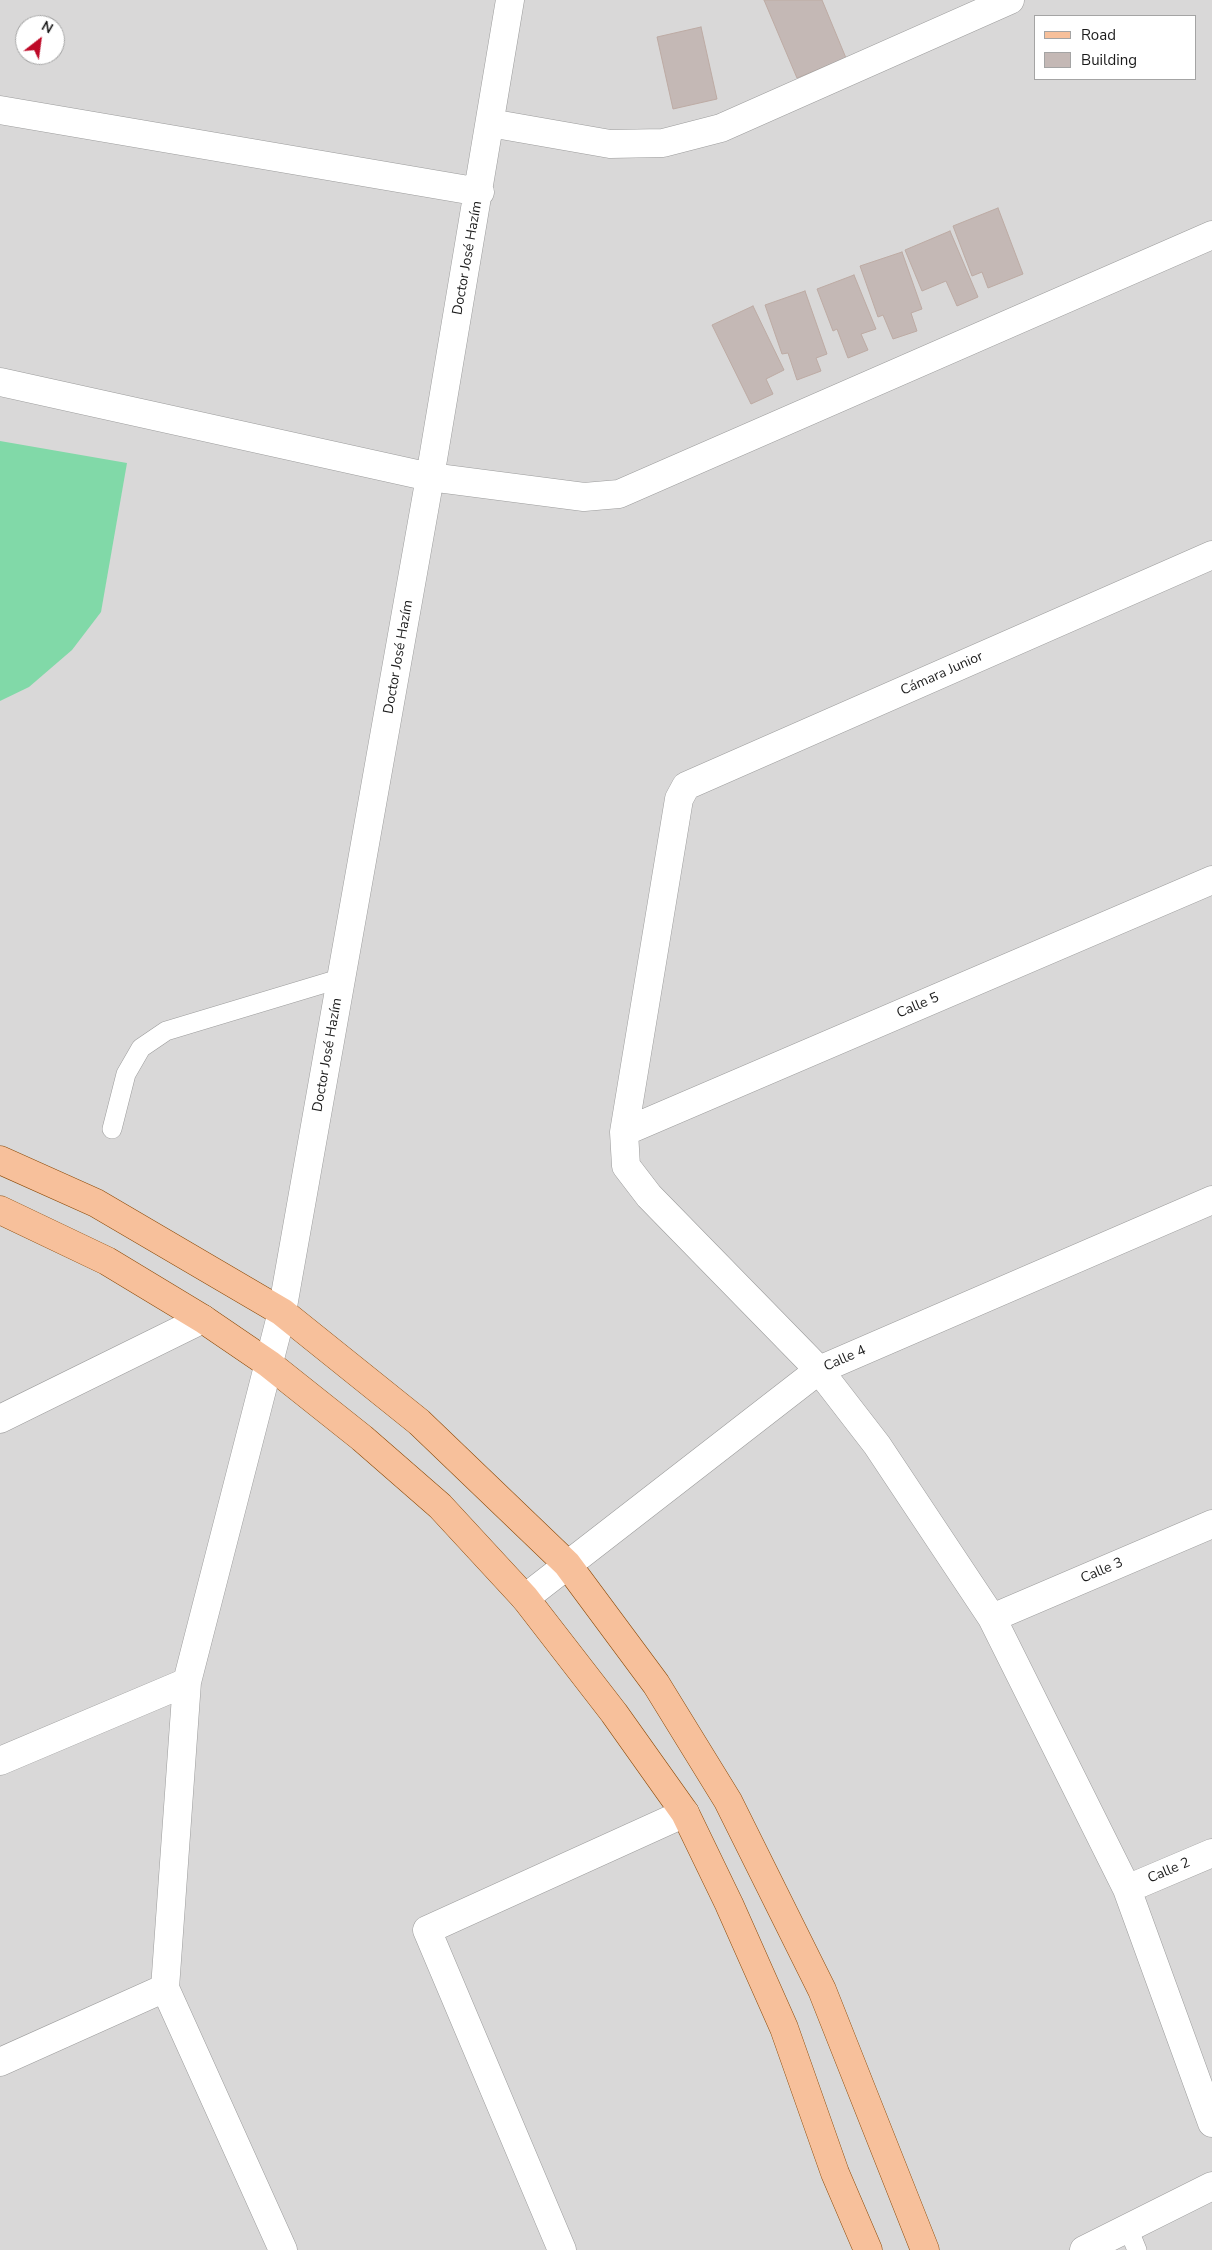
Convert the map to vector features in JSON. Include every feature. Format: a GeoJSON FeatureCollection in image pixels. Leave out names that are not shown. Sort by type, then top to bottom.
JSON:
{"type":"FeatureCollection","features":[{"type":"Feature","properties":{"kind":"main road"},"geometry":{"type":"LineString","coordinates":[[0,1160],[96,1203],[282,1312],[420,1422],[567,1564],[656,1684],[728,1801],[822,1990],[925,2250]]}},
{"type":"Feature","properties":{"kind":"main road"},"geometry":{"type":"LineString","coordinates":[[0,1210],[107,1261],[203,1319],[269,1364],[362,1438],[440,1506],[525,1598],[614,1713],[685,1813],[730,1904],[784,2028],[835,2173],[868,2250]]}},
{"type":"Feature","properties":{"kind":"street","name":"Doctor José Hazím"},"geometry":{"type":"LineString","coordinates":[[165,1988],[187,1682],[282,1312],[480,192],[510,0]]}},
{"type":"Feature","properties":{"kind":"street"},"geometry":{"type":"LineString","coordinates":[[490,123],[610,144],[663,143],[721,128],[1010,0]]}},
{"type":"Feature","properties":{"kind":"street"},"geometry":{"type":"LineString","coordinates":[[0,110],[480,192]]}},
{"type":"Feature","properties":{"kind":"street"},"geometry":{"type":"LineString","coordinates":[[0,382],[430,477],[584,497],[619,494],[1212,235]]}},
{"type":"Feature","properties":{"kind":"street","name":"Cámara Junior"},"geometry":{"type":"LineString","coordinates":[[624,1132],[679,799],[686,786],[1212,555]]}},
{"type":"Feature","properties":{"kind":"street","name":"Calle 5"},"geometry":{"type":"LineString","coordinates":[[624,1132],[1212,880]]}},
{"type":"Feature","properties":{"kind":"street"},"geometry":{"type":"LineString","coordinates":[[624,1132],[626,1166],[649,1196],[819,1370],[877,1445],[992,1618],[1127,1888],[1212,2123]]}},
{"type":"Feature","properties":{"kind":"street","name":"Calle 4"},"geometry":{"type":"LineString","coordinates":[[525,1598],[819,1370],[1212,1200]]}},
{"type":"Feature","properties":{"kind":"street"},"geometry":{"type":"LineString","coordinates":[[0,1419],[203,1319]]}},
{"type":"Feature","properties":{"kind":"street","name":"Calle 3"},"geometry":{"type":"LineString","coordinates":[[992,1618],[1212,1524]]}},
{"type":"Feature","properties":{"kind":"street"},"geometry":{"type":"LineString","coordinates":[[0,1760],[187,1682]]}},
{"type":"Feature","properties":{"kind":"street"},"geometry":{"type":"LineString","coordinates":[[562,2250],[427,1930],[685,1813]]}},
{"type":"Feature","properties":{"kind":"street","name":"Calle 2"},"geometry":{"type":"LineString","coordinates":[[1127,1888],[1212,1853]]}},
{"type":"Feature","properties":{"kind":"street"},"geometry":{"type":"LineString","coordinates":[[0,2062],[165,1988],[283,2250]]}},
{"type":"Feature","properties":{"kind":"street"},"geometry":{"type":"LineString","coordinates":[[1084,2250],[1133,2239],[1212,2186]]}},
{"type":"Feature","properties":{"kind":"lane"},"geometry":{"type":"LineString","coordinates":[[112,1129],[126,1074],[141,1048],[166,1031],[342,978]]}},
{"type":"Feature","properties":{"kind":"shaded area"},"geometry":{"type":"Polygon","coordinates":[[[0,0],[1212,0],[1212,2250],[0,2250],[0,0]]]}},
{"type":"Feature","properties":{"kind":"green space"},"geometry":{"type":"Polygon","coordinates":[[[0,441],[127,463],[101,612],[72,650],[29,687],[0,701],[0,441]]]}},
{"type":"Feature","properties":{"kind":"building"},"geometry":{"type":"Polygon","coordinates":[[[764,0],[822,0],[846,58],[797,78],[764,0]]]}},
{"type":"Feature","properties":{"kind":"building"},"geometry":{"type":"Polygon","coordinates":[[[701,27],[717,99],[673,109],[657,37],[701,27]]]}},
{"type":"Feature","properties":{"kind":"building"},"geometry":{"type":"Polygon","coordinates":[[[998,208],[1023,274],[988,288],[982,272],[972,276],[953,226],[998,208]]]}},
{"type":"Feature","properties":{"kind":"building"},"geometry":{"type":"Polygon","coordinates":[[[950,231],[978,297],[957,306],[946,281],[922,291],[905,250],[950,231]]]}},
{"type":"Feature","properties":{"kind":"building"},"geometry":{"type":"Polygon","coordinates":[[[902,252],[922,309],[911,313],[917,331],[893,339],[883,315],[878,317],[860,266],[902,252]]]}},
{"type":"Feature","properties":{"kind":"building"},"geometry":{"type":"Polygon","coordinates":[[[854,275],[876,329],[861,334],[868,350],[848,358],[837,329],[833,331],[817,289],[854,275]]]}},
{"type":"Feature","properties":{"kind":"building"},"geometry":{"type":"Polygon","coordinates":[[[805,291],[827,354],[816,358],[821,371],[797,380],[788,353],[782,354],[765,305],[805,291]]]}},
{"type":"Feature","properties":{"kind":"building"},"geometry":{"type":"Polygon","coordinates":[[[753,306],[784,370],[766,379],[773,394],[751,404],[712,325],[753,306]]]}}]}
